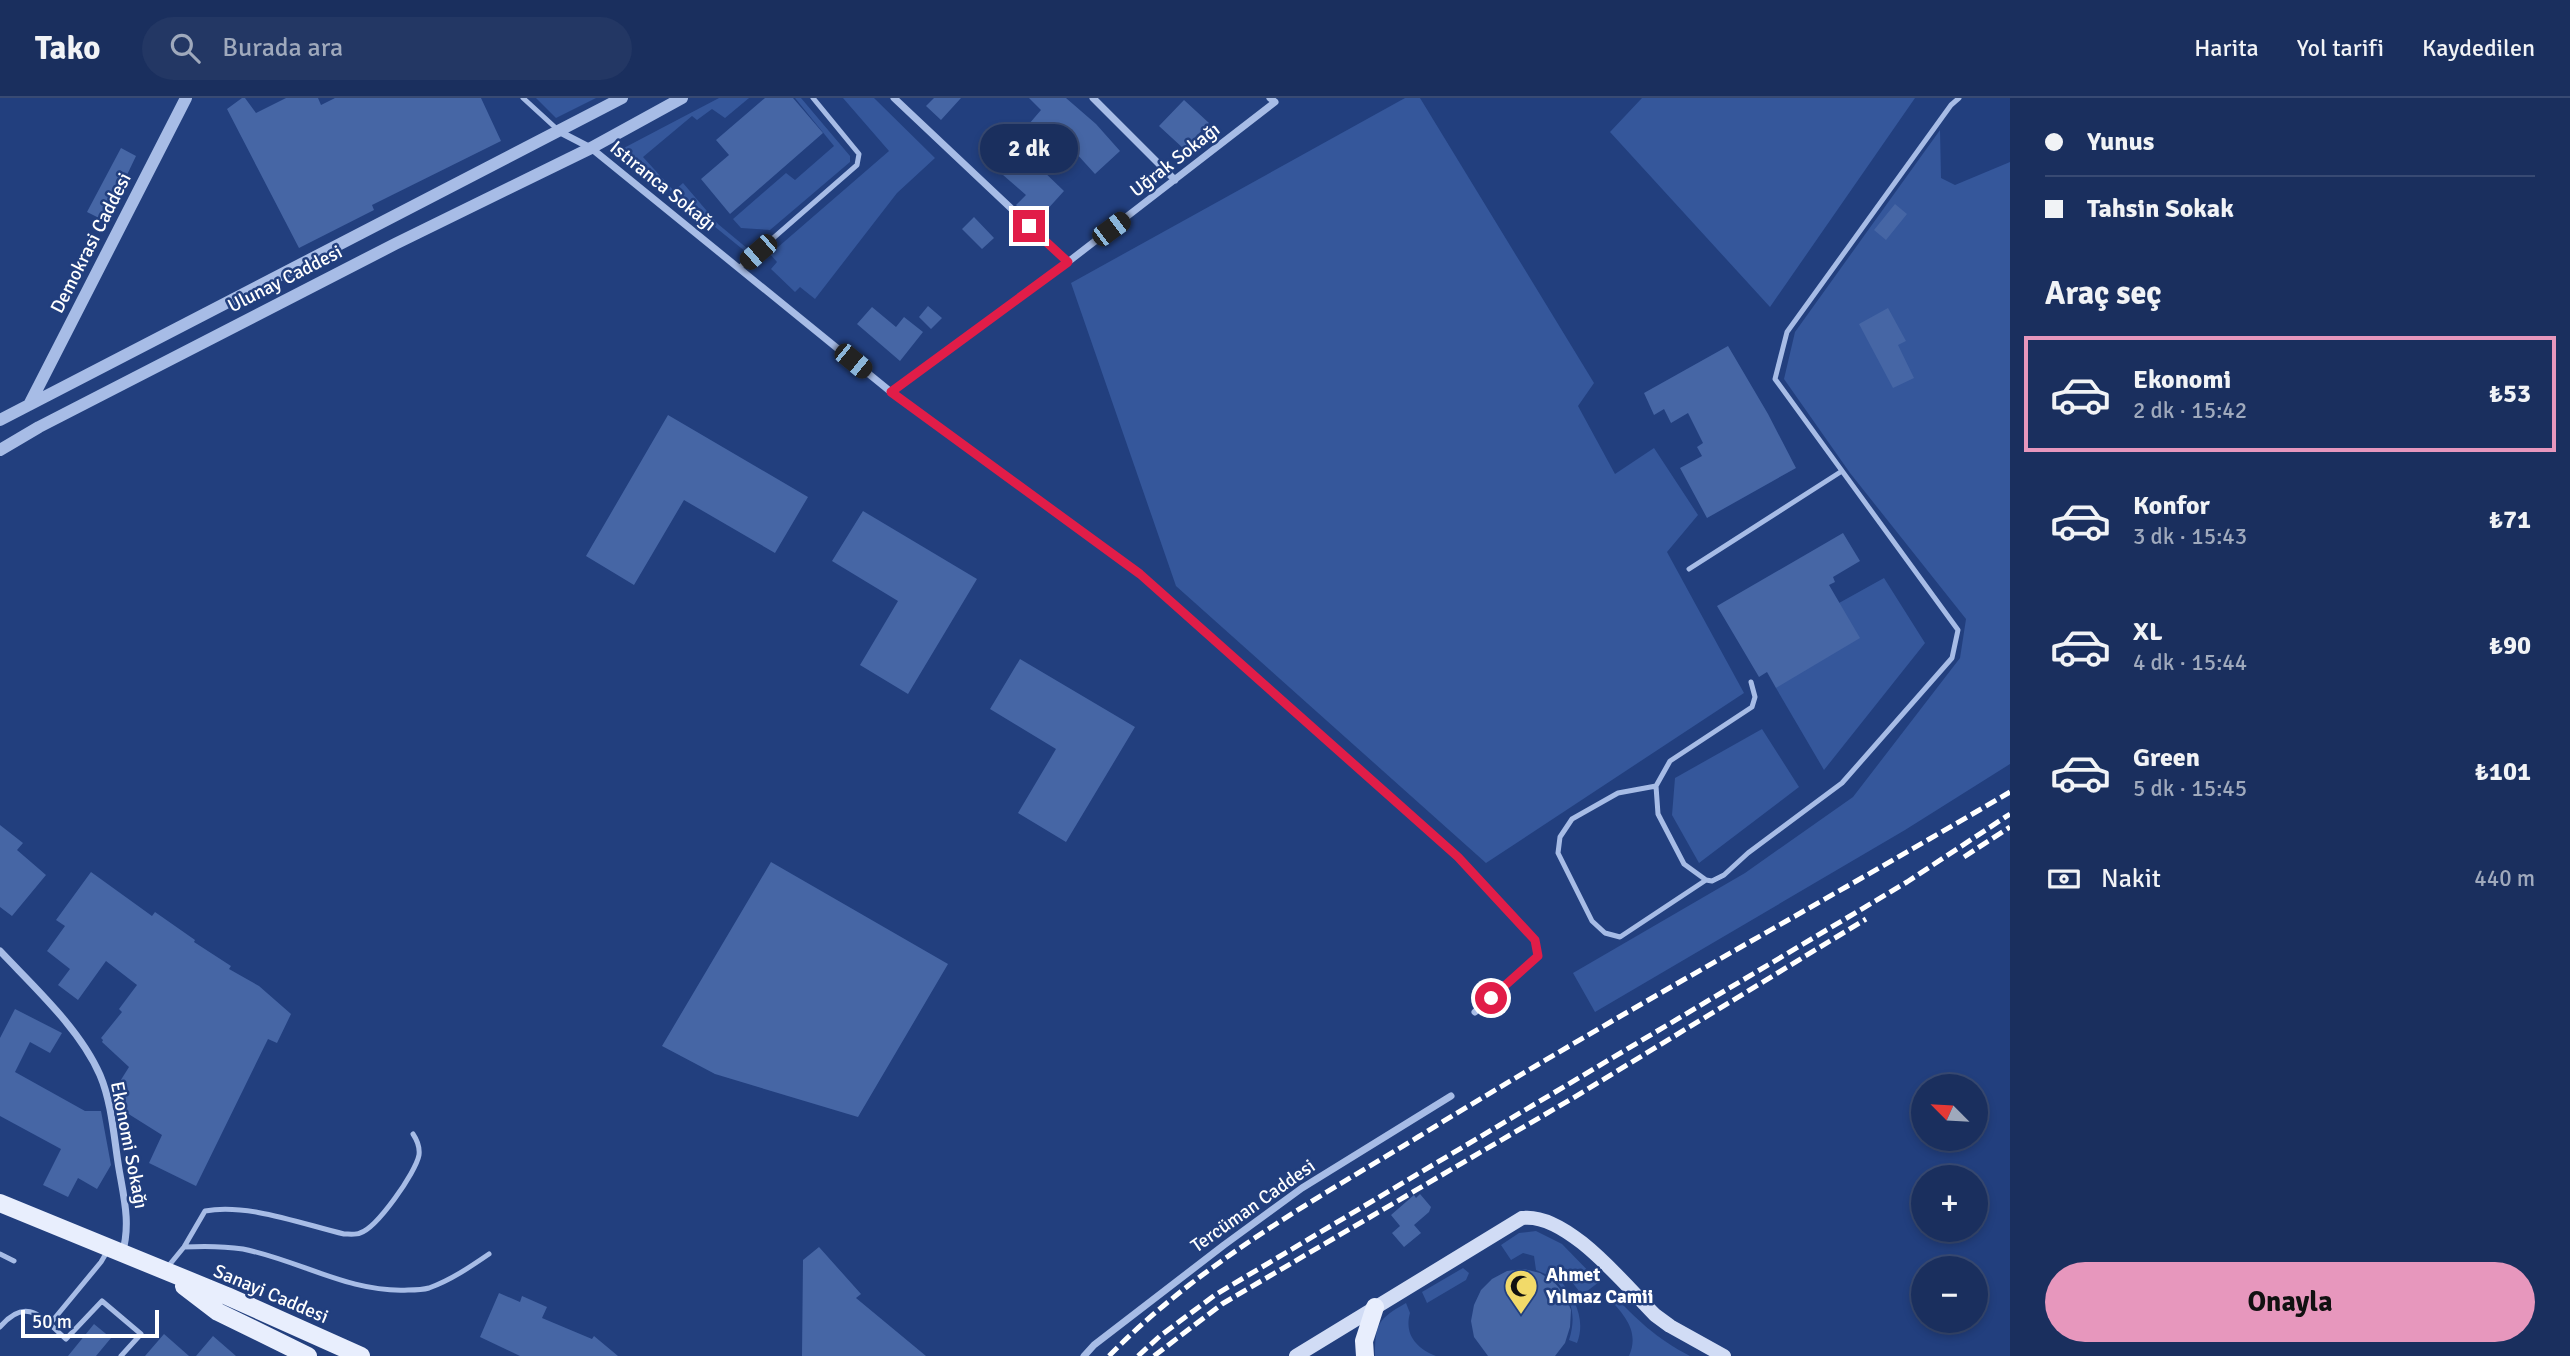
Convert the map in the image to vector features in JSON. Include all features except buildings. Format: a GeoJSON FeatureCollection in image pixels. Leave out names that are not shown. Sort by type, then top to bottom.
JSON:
{"type":"FeatureCollection","features":[{"type":"Feature","properties":{"kind":"main road","name":"Sanayi Caddesi"},"geometry":{"type":"LineString","coordinates":[[0,1203],[227,1296],[361,1356]]}},
{"type":"Feature","properties":{"kind":"main road"},"geometry":{"type":"LineString","coordinates":[[1296,1356],[1522,1218],[1535,1216],[1577,1237],[1655,1315],[1724,1356]]}},
{"type":"Feature","properties":{"kind":"main road","name":"Sanayi Caddesi"},"geometry":{"type":"LineString","coordinates":[[164,1271],[218,1312],[308,1356]]}},
{"type":"Feature","properties":{"kind":"main road"},"geometry":{"type":"LineString","coordinates":[[1365,1356],[1364,1341],[1375,1307]]}},
{"type":"Feature","properties":{"kind":"street","name":"Demokrasi Caddesi"},"geometry":{"type":"LineString","coordinates":[[29,405],[186,98]]}},
{"type":"Feature","properties":{"kind":"street","name":"Ulunay Caddesi"},"geometry":{"type":"LineString","coordinates":[[0,420],[622,98]]}},
{"type":"Feature","properties":{"kind":"street","name":"Ulunay Caddesi"},"geometry":{"type":"LineString","coordinates":[[0,450],[39,427],[395,244],[591,148],[682,98]]}},
{"type":"Feature","properties":{"kind":"street"},"geometry":{"type":"LineString","coordinates":[[894,98],[1068,262]]}},
{"type":"Feature","properties":{"kind":"street"},"geometry":{"type":"LineString","coordinates":[[1093,98],[1175,180]]}},
{"type":"Feature","properties":{"kind":"street","name":"Uğrak Sokağı"},"geometry":{"type":"LineString","coordinates":[[891,392],[1068,262],[1273,100]]}},
{"type":"Feature","properties":{"kind":"street"},"geometry":{"type":"LineString","coordinates":[[560,132],[591,148]]}},
{"type":"Feature","properties":{"kind":"street","name":"Istıranca Sokağı"},"geometry":{"type":"LineString","coordinates":[[591,148],[891,392],[1140,574],[1467,866],[1535,940],[1538,956],[1475,1012]]}},
{"type":"Feature","properties":{"kind":"street"},"geometry":{"type":"LineString","coordinates":[[29,405],[39,427]]}},
{"type":"Feature","properties":{"kind":"street","name":"Ekonomi Sokağı"},"geometry":{"type":"LineString","coordinates":[[0,951],[43,996],[85,1048],[101,1077],[127,1217],[126,1240],[115,1252]]}},
{"type":"Feature","properties":{"kind":"street","name":"Tercüman Caddesi"},"geometry":{"type":"LineString","coordinates":[[1084,1356],[1094,1345],[1224,1245],[1303,1188],[1451,1096]]}},
{"type":"Feature","properties":{"kind":"lane"},"geometry":{"type":"LineString","coordinates":[[523,98],[560,132]]}},
{"type":"Feature","properties":{"kind":"lane"},"geometry":{"type":"LineString","coordinates":[[738,268],[857,165],[859,153],[813,98]]}},
{"type":"Feature","properties":{"kind":"lane"},"geometry":{"type":"LineString","coordinates":[[1751,682],[1755,697],[1752,707],[1670,761],[1656,786],[1658,814],[1684,864],[1706,880],[1712,881],[1724,875],[1748,853],[1842,783],[1952,657],[1958,630],[1775,379],[1787,332],[1951,105],[1959,98]]}},
{"type":"Feature","properties":{"kind":"lane"},"geometry":{"type":"LineString","coordinates":[[1689,569],[1842,471]]}},
{"type":"Feature","properties":{"kind":"lane"},"geometry":{"type":"LineString","coordinates":[[1656,786],[1618,793],[1572,818],[1563,830],[1558,853],[1592,921],[1605,933],[1620,937],[1706,880]]}},
{"type":"Feature","properties":{"kind":"lane"},"geometry":{"type":"LineString","coordinates":[[164,1271],[184,1247],[205,1211],[221,1208],[243,1209],[344,1234],[359,1234],[372,1226],[404,1184],[419,1156],[418,1143],[413,1134]]}},
{"type":"Feature","properties":{"kind":"lane"},"geometry":{"type":"LineString","coordinates":[[184,1247],[208,1245],[243,1250],[355,1286],[388,1291],[426,1289],[455,1277],[489,1254]]}},
{"type":"Feature","properties":{"kind":"lane"},"geometry":{"type":"LineString","coordinates":[[50,1325],[101,1262],[115,1252]]}},
{"type":"Feature","properties":{"kind":"lane"},"geometry":{"type":"LineString","coordinates":[[0,1254],[14,1261]]}},
{"type":"Feature","properties":{"kind":"lane"},"geometry":{"type":"LineString","coordinates":[[0,1327],[13,1314],[23,1311],[34,1313],[66,1339],[102,1301],[141,1334],[121,1356]]}},
{"type":"Feature","properties":{"kind":"shaded area"},"geometry":{"type":"Polygon","coordinates":[[[536,98],[596,98],[556,118],[536,98]]]}},
{"type":"Feature","properties":{"kind":"shaded area"},"geometry":{"type":"Polygon","coordinates":[[[719,98],[749,98],[725,118],[712,109],[697,120],[692,116],[643,157],[674,191],[683,183],[718,224],[748,249],[746,252],[620,150],[719,98]]]}},
{"type":"Feature","properties":{"kind":"shaded area"},"geometry":{"type":"Polygon","coordinates":[[[795,98],[801,98],[850,156],[850,162],[770,230],[741,228],[733,219],[786,173],[795,180],[834,146],[795,98]]]}},
{"type":"Feature","properties":{"kind":"shaded area"},"geometry":{"type":"Polygon","coordinates":[[[843,98],[874,98],[935,158],[897,193],[815,299],[800,287],[795,292],[771,269],[777,262],[770,254],[889,151],[843,98]]]}},
{"type":"Feature","properties":{"kind":"shaded area"},"geometry":{"type":"Polygon","coordinates":[[[1405,98],[1420,98],[1594,383],[1578,406],[1615,474],[1654,448],[1698,515],[1667,552],[1744,693],[1486,863],[1176,586],[1071,283],[1405,98]]]}},
{"type":"Feature","properties":{"kind":"shaded area"},"geometry":{"type":"Polygon","coordinates":[[[1642,98],[1915,98],[1770,307],[1610,132],[1642,98]]]}},
{"type":"Feature","properties":{"kind":"shaded area"},"geometry":{"type":"Polygon","coordinates":[[[1940,130],[1941,178],[1955,185],[2010,162],[2010,764],[1905,830],[1595,1012],[1573,973],[1745,873],[1853,797],[1960,658],[1966,619],[1850,473],[1784,379],[1795,332],[1940,130]]]}},
{"type":"Feature","properties":{"kind":"shaded area"},"geometry":{"type":"Polygon","coordinates":[[[1884,578],[1925,643],[1824,770],[1776,688],[1839,603],[1884,578]]]}},
{"type":"Feature","properties":{"kind":"shaded area"},"geometry":{"type":"Polygon","coordinates":[[[1762,729],[1799,787],[1699,863],[1672,815],[1675,778],[1762,729]]]}},
{"type":"Feature","properties":{"kind":"shaded area"},"geometry":{"type":"Polygon","coordinates":[[[1536,1231],[1562,1244],[1599,1282],[1582,1295],[1563,1275],[1557,1279],[1536,1270],[1534,1256],[1523,1253],[1511,1260],[1501,1245],[1519,1233],[1536,1231]]]}},
{"type":"Feature","properties":{"kind":"shaded area"},"geometry":{"type":"Polygon","coordinates":[[[1463,1268],[1469,1273],[1466,1280],[1427,1303],[1422,1292],[1463,1268]]]}},
{"type":"Feature","properties":{"kind":"shaded area"},"geometry":{"type":"Polygon","coordinates":[[[1561,1281],[1578,1310],[1580,1326],[1577,1343],[1569,1340],[1572,1310],[1558,1283],[1561,1281]]]}},
{"type":"Feature","properties":{"kind":"shaded area"},"geometry":{"type":"Polygon","coordinates":[[[1611,1293],[1657,1335],[1690,1356],[1629,1356],[1633,1339],[1629,1324],[1608,1297],[1611,1293]]]}},
{"type":"Feature","properties":{"kind":"shaded area"},"geometry":{"type":"Polygon","coordinates":[[[1406,1303],[1410,1313],[1410,1334],[1417,1344],[1436,1356],[1375,1356],[1377,1329],[1384,1318],[1406,1303]]]}},
{"type":"Feature","properties":{"kind":"railway"},"geometry":{"type":"LineString","coordinates":[[1109,1356],[1143,1323],[1217,1264],[1296,1211],[1491,1092],[2010,792]]}},
{"type":"Feature","properties":{"kind":"railway"},"geometry":{"type":"LineString","coordinates":[[1138,1356],[1215,1295],[1907,882],[2010,814]]}},
{"type":"Feature","properties":{"kind":"railway"},"geometry":{"type":"LineString","coordinates":[[1964,857],[2010,827]]}},
{"type":"Feature","properties":{"kind":"railway"},"geometry":{"type":"LineString","coordinates":[[1154,1356],[1222,1304],[1573,1098],[1866,919]]}},
{"type":"Feature","properties":{"kind":"place","name":"Ahmet Yılmaz Camii"},"geometry":{"type":"Point","coordinates":[1521,1316]}},
{"type":"Feature","properties":{"kind":"route"},"geometry":{"type":"LineString","coordinates":[[1029,226],[1068,262],[891,392],[1140,574],[1458,857],[1535,940],[1538,956],[1491,998]]}}]}
